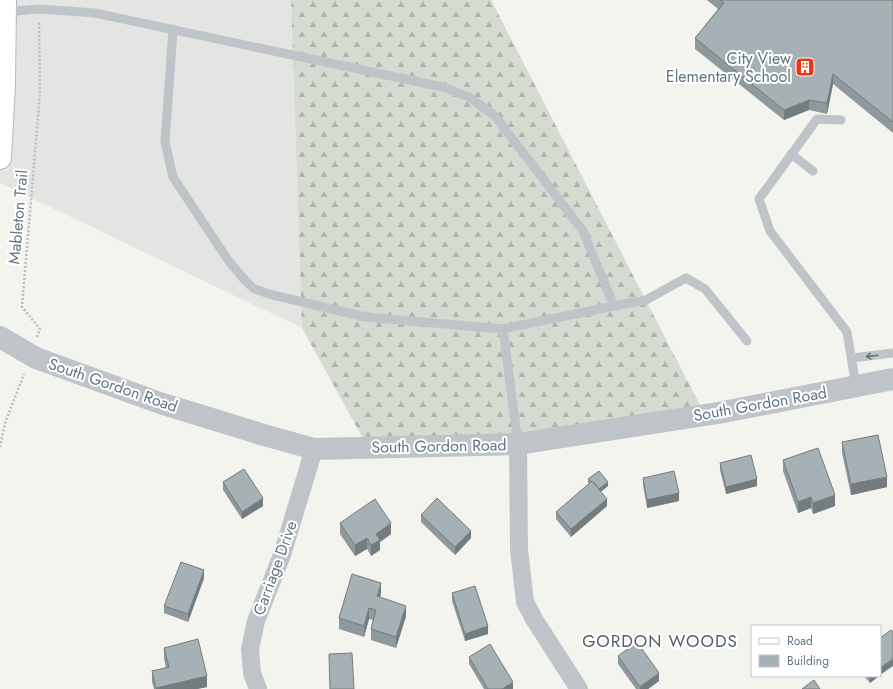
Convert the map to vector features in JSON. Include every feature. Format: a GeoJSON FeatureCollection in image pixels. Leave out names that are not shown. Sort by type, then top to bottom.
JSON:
{"type":"FeatureCollection","features":[{"type":"Feature","properties":{"kind":"main road"},"geometry":{"type":"LineString","coordinates":[[0,158],[4,85],[5,6]]}},
{"type":"Feature","properties":{"kind":"street","name":"South Gordon Road"},"geometry":{"type":"LineString","coordinates":[[0,337],[36,358],[160,403],[314,449],[518,444],[718,413],[893,379]]}},
{"type":"Feature","properties":{"kind":"street"},"geometry":{"type":"LineString","coordinates":[[518,444],[519,549],[525,602],[534,620],[579,689]]}},
{"type":"Feature","properties":{"kind":"street","name":"Carriage Drive"},"geometry":{"type":"LineString","coordinates":[[258,689],[252,672],[250,649],[256,621],[282,555],[314,449]]}},
{"type":"Feature","properties":{"kind":"lane"},"geometry":{"type":"LineString","coordinates":[[5,6],[95,13],[443,87],[469,96],[495,116],[583,231],[614,306]]}},
{"type":"Feature","properties":{"kind":"lane"},"geometry":{"type":"LineString","coordinates":[[173,29],[165,142],[173,177],[228,260],[253,288],[269,294],[366,317],[503,329],[646,300],[686,278],[705,289],[747,341]]}},
{"type":"Feature","properties":{"kind":"lane"},"geometry":{"type":"LineString","coordinates":[[841,120],[817,119],[759,198],[770,231],[847,332],[856,386]]}},
{"type":"Feature","properties":{"kind":"lane"},"geometry":{"type":"LineString","coordinates":[[791,154],[813,171]]}},
{"type":"Feature","properties":{"kind":"lane"},"geometry":{"type":"LineString","coordinates":[[503,329],[518,444]]}},
{"type":"Feature","properties":{"kind":"lane"},"geometry":{"type":"LineString","coordinates":[[852,358],[893,353]]}},
{"type":"Feature","properties":{"kind":"path","name":"Mableton Trail"},"geometry":{"type":"LineString","coordinates":[[0,447],[5,423],[40,329],[22,307],[40,93],[39,9]]}},
{"type":"Feature","properties":{"kind":"shaded area"},"geometry":{"type":"Polygon","coordinates":[[[0,0],[291,0],[302,328],[0,183],[0,0]]]}},
{"type":"Feature","properties":{"kind":"green space"},"geometry":{"type":"Polygon","coordinates":[[[291,0],[491,0],[702,409],[371,453],[302,328],[291,0]]]}},
{"type":"Feature","properties":{"kind":"building","name":"City View Elementary School"},"geometry":{"type":"Polygon","coordinates":[[[720,0],[893,0],[893,122],[833,74],[827,103],[809,100],[784,110],[695,38],[724,3],[720,0]]]}},
{"type":"Feature","properties":{"kind":"building"},"geometry":{"type":"Polygon","coordinates":[[[878,435],[887,477],[851,484],[842,442],[878,435]]]}},
{"type":"Feature","properties":{"kind":"building"},"geometry":{"type":"Polygon","coordinates":[[[818,448],[835,495],[813,503],[811,497],[798,502],[783,460],[818,448]]]}},
{"type":"Feature","properties":{"kind":"building"},"geometry":{"type":"Polygon","coordinates":[[[751,455],[757,479],[726,487],[720,463],[751,455]]]}},
{"type":"Feature","properties":{"kind":"building"},"geometry":{"type":"Polygon","coordinates":[[[244,469],[263,498],[242,512],[223,482],[244,469]]]}},
{"type":"Feature","properties":{"kind":"building"},"geometry":{"type":"Polygon","coordinates":[[[599,471],[608,482],[599,489],[592,481],[591,482],[588,479],[599,471]]]}},
{"type":"Feature","properties":{"kind":"building"},"geometry":{"type":"Polygon","coordinates":[[[674,471],[679,493],[647,500],[643,478],[674,471]]]}},
{"type":"Feature","properties":{"kind":"building"},"geometry":{"type":"Polygon","coordinates":[[[592,481],[607,499],[571,529],[556,512],[592,481]]]}},
{"type":"Feature","properties":{"kind":"building"},"geometry":{"type":"Polygon","coordinates":[[[437,498],[471,531],[455,547],[421,515],[437,498]]]}},
{"type":"Feature","properties":{"kind":"building"},"geometry":{"type":"Polygon","coordinates":[[[375,499],[391,523],[376,534],[380,540],[371,545],[367,538],[355,545],[340,523],[375,499]]]}},
{"type":"Feature","properties":{"kind":"building"},"geometry":{"type":"Polygon","coordinates":[[[181,562],[204,570],[188,614],[164,606],[181,562]]]}},
{"type":"Feature","properties":{"kind":"building"},"geometry":{"type":"Polygon","coordinates":[[[352,574],[381,583],[377,596],[406,606],[396,637],[371,629],[376,610],[369,608],[364,626],[339,618],[352,574]]]}},
{"type":"Feature","properties":{"kind":"building"},"geometry":{"type":"Polygon","coordinates":[[[475,586],[488,626],[465,634],[452,593],[475,586]]]}},
{"type":"Feature","properties":{"kind":"building"},"geometry":{"type":"Polygon","coordinates":[[[891,630],[893,632],[893,659],[881,667],[881,637],[891,630]]]}},
{"type":"Feature","properties":{"kind":"building"},"geometry":{"type":"Polygon","coordinates":[[[198,639],[207,676],[156,688],[152,671],[169,667],[164,648],[198,639]]]}},
{"type":"Feature","properties":{"kind":"building"},"geometry":{"type":"Polygon","coordinates":[[[637,642],[659,673],[640,687],[618,656],[637,642]]]}},
{"type":"Feature","properties":{"kind":"building"},"geometry":{"type":"Polygon","coordinates":[[[490,644],[513,682],[502,689],[488,689],[469,657],[490,644]]]}},
{"type":"Feature","properties":{"kind":"building"},"geometry":{"type":"Polygon","coordinates":[[[352,653],[354,689],[330,689],[329,654],[352,653]]]}},
{"type":"Feature","properties":{"kind":"building"},"geometry":{"type":"Polygon","coordinates":[[[814,680],[820,689],[802,689],[814,680]]]}},
{"type":"Feature","properties":{"kind":"place","name":"City View Elementary School"},"geometry":{"type":"Point","coordinates":[805,67]}},
{"type":"Feature","properties":{"kind":"district","name":"GORDON WOODS"},"geometry":{"type":"Point","coordinates":[660,641]}}]}
